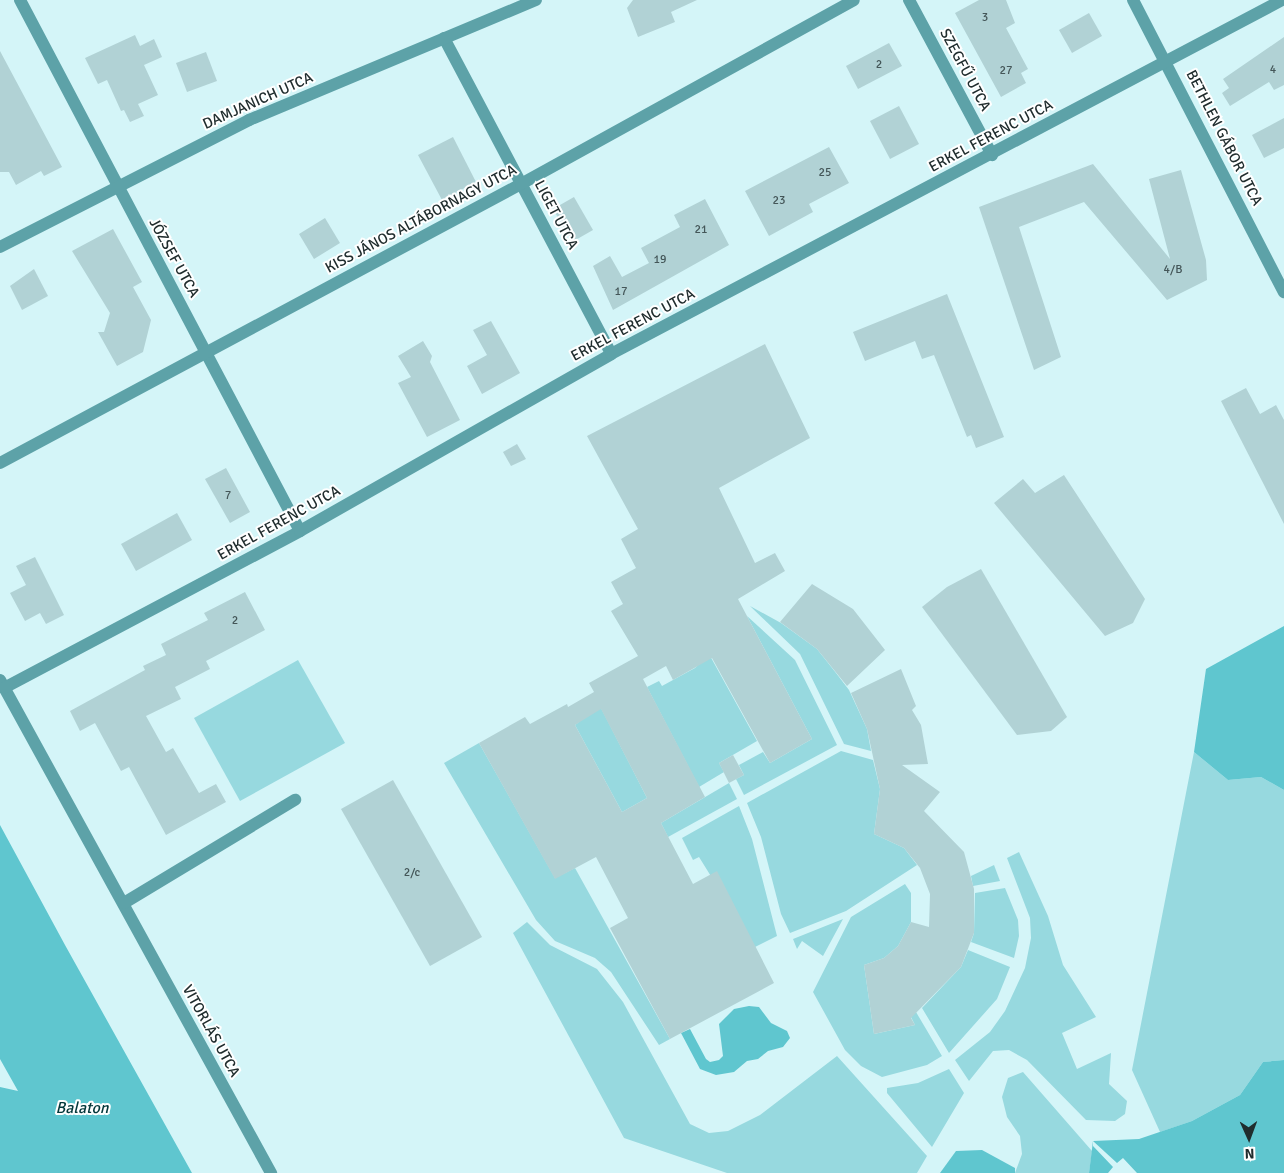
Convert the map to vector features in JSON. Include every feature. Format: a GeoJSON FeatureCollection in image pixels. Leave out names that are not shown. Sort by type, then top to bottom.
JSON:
{"type":"FeatureCollection","features":[{"type":"Feature","properties":{"kind":"street","name":"JÓZSEF UTCA"},"geometry":{"type":"LineString","coordinates":[[20,0],[116,187],[207,353],[300,531]]}},
{"type":"Feature","properties":{"kind":"street","name":"DAMJANICH UTCA"},"geometry":{"type":"LineString","coordinates":[[0,247],[249,120],[536,0]]}},
{"type":"Feature","properties":{"kind":"street","name":"KISS JÁNOS ALTÁBORNAGY UTCA"},"geometry":{"type":"LineString","coordinates":[[0,463],[521,184],[854,0]]}},
{"type":"Feature","properties":{"kind":"street","name":"SZEGFŰ UTCA"},"geometry":{"type":"LineString","coordinates":[[909,0],[992,155]]}},
{"type":"Feature","properties":{"kind":"street","name":"BETHLEN GÁBOR UTCA"},"geometry":{"type":"LineString","coordinates":[[1133,0],[1284,292]]}},
{"type":"Feature","properties":{"kind":"street","name":"ERKEL FERENC UTCA"},"geometry":{"type":"LineString","coordinates":[[2,684],[300,531],[611,354],[1167,63],[1282,0]]}},
{"type":"Feature","properties":{"kind":"street","name":"LIGET UTCA"},"geometry":{"type":"LineString","coordinates":[[444,38],[611,354]]}},
{"type":"Feature","properties":{"kind":"street","name":"VITORLÁS UTCA"},"geometry":{"type":"LineString","coordinates":[[2,684],[271,1173]]}},
{"type":"Feature","properties":{"kind":"street"},"geometry":{"type":"LineString","coordinates":[[124,903],[295,800]]}},
{"type":"Feature","properties":{"kind":"shaded area"},"geometry":{"type":"Polygon","coordinates":[[[750,606],[781,623],[817,649],[849,690],[867,729],[871,751],[844,744],[800,654],[750,606]]]}},
{"type":"Feature","properties":{"kind":"shaded area"},"geometry":{"type":"Polygon","coordinates":[[[747,616],[795,660],[837,745],[744,795],[736,779],[744,775],[739,765],[763,752],[770,763],[812,739],[747,616]]]}},
{"type":"Feature","properties":{"kind":"shaded area"},"geometry":{"type":"Polygon","coordinates":[[[709,654],[757,741],[719,763],[724,772],[699,787],[647,687],[659,681],[662,686],[695,668],[709,654]]]}},
{"type":"Feature","properties":{"kind":"shaded area"},"geometry":{"type":"Polygon","coordinates":[[[298,660],[345,743],[240,801],[194,718],[298,660]]]}},
{"type":"Feature","properties":{"kind":"shaded area"},"geometry":{"type":"Polygon","coordinates":[[[600,706],[647,798],[622,812],[575,725],[600,706]]]}},
{"type":"Feature","properties":{"kind":"shaded area"},"geometry":{"type":"Polygon","coordinates":[[[479,743],[555,878],[575,868],[670,1039],[659,1045],[611,972],[595,958],[555,941],[536,920],[444,763],[479,743]]]}},
{"type":"Feature","properties":{"kind":"shaded area"},"geometry":{"type":"Polygon","coordinates":[[[841,751],[873,760],[880,789],[874,834],[904,848],[917,865],[846,911],[790,933],[781,914],[761,837],[747,803],[841,751]]]}},
{"type":"Feature","properties":{"kind":"shaded area"},"geometry":{"type":"Polygon","coordinates":[[[1194,752],[1228,780],[1261,777],[1284,790],[1284,1060],[1263,1062],[1240,1095],[1192,1121],[1160,1132],[1132,1070],[1194,752]]]}},
{"type":"Feature","properties":{"kind":"shaded area"},"geometry":{"type":"Polygon","coordinates":[[[729,783],[737,799],[668,837],[661,823],[729,783]]]}},
{"type":"Feature","properties":{"kind":"shaded area"},"geometry":{"type":"Polygon","coordinates":[[[739,806],[752,839],[777,936],[755,947],[699,857],[693,860],[682,838],[739,806]]]}},
{"type":"Feature","properties":{"kind":"shaded area"},"geometry":{"type":"Polygon","coordinates":[[[1019,852],[1048,916],[1063,965],[1096,1017],[1062,1033],[1077,1069],[1111,1053],[1109,1084],[1127,1101],[1125,1114],[1115,1121],[1086,1120],[1027,1060],[1009,1050],[993,1051],[969,1081],[955,1060],[990,1032],[1005,1011],[1025,968],[1031,938],[1030,918],[1007,858],[1019,852]]]}},
{"type":"Feature","properties":{"kind":"shaded area"},"geometry":{"type":"Polygon","coordinates":[[[994,865],[1000,881],[973,886],[971,876],[994,865]]]}},
{"type":"Feature","properties":{"kind":"shaded area"},"geometry":{"type":"Polygon","coordinates":[[[905,884],[911,893],[911,922],[898,946],[884,958],[864,965],[874,1034],[915,1025],[910,1015],[916,1012],[942,1056],[927,1065],[882,1077],[861,1066],[845,1050],[813,992],[851,917],[905,884]]]}},
{"type":"Feature","properties":{"kind":"shaded area"},"geometry":{"type":"Polygon","coordinates":[[[1005,888],[1018,920],[1019,936],[1014,958],[971,942],[974,933],[975,893],[1005,888]]]}},
{"type":"Feature","properties":{"kind":"shaded area"},"geometry":{"type":"Polygon","coordinates":[[[843,919],[823,956],[802,941],[797,949],[793,939],[843,919]]]}},
{"type":"Feature","properties":{"kind":"shaded area"},"geometry":{"type":"Polygon","coordinates":[[[527,922],[550,945],[597,969],[623,1002],[690,1124],[709,1133],[728,1131],[760,1115],[837,1056],[927,1156],[917,1173],[727,1173],[624,1138],[513,933],[527,922]]]}},
{"type":"Feature","properties":{"kind":"shaded area"},"geometry":{"type":"Polygon","coordinates":[[[968,950],[1010,967],[997,999],[949,1053],[922,1008],[961,967],[968,950]]]}},
{"type":"Feature","properties":{"kind":"shaded area"},"geometry":{"type":"Polygon","coordinates":[[[949,1069],[964,1093],[932,1147],[887,1093],[887,1088],[918,1083],[949,1069]]]}},
{"type":"Feature","properties":{"kind":"shaded area"},"geometry":{"type":"Polygon","coordinates":[[[1023,1072],[1092,1151],[1089,1173],[1015,1173],[1022,1154],[1020,1136],[1007,1117],[1002,1097],[1008,1078],[1023,1072]]]}},
{"type":"Feature","properties":{"kind":"water"},"geometry":{"type":"Polygon","coordinates":[[[1284,626],[1284,790],[1261,777],[1228,780],[1194,752],[1206,669],[1284,626]]]}},
{"type":"Feature","properties":{"kind":"water","name":"Balaton"},"geometry":{"type":"Polygon","coordinates":[[[0,825],[192,1173],[0,1173],[0,1087],[18,1091],[0,1059],[0,825]]]}},
{"type":"Feature","properties":{"kind":"water"},"geometry":{"type":"Polygon","coordinates":[[[749,1006],[759,1007],[771,1023],[787,1031],[790,1038],[783,1047],[768,1051],[758,1059],[747,1061],[734,1072],[716,1075],[700,1069],[681,1033],[690,1029],[706,1059],[710,1062],[719,1060],[723,1056],[719,1024],[734,1009],[749,1006]]]}},
{"type":"Feature","properties":{"kind":"water"},"geometry":{"type":"Polygon","coordinates":[[[1284,1060],[1284,1173],[1089,1173],[1093,1141],[1139,1139],[1192,1121],[1240,1095],[1263,1062],[1284,1060]]]}},
{"type":"Feature","properties":{"kind":"water"},"geometry":{"type":"Polygon","coordinates":[[[982,1150],[1015,1168],[1015,1173],[940,1173],[956,1151],[982,1150]]]}},
{"type":"Feature","properties":{"kind":"pier"},"geometry":{"type":"Polygon","coordinates":[[[1093,1141],[1117,1163],[1123,1158],[1137,1173],[1108,1173],[1113,1167],[1093,1146],[1093,1141]]]}},
{"type":"Feature","properties":{"kind":"building"},"geometry":{"type":"Polygon","coordinates":[[[633,0],[697,0],[671,12],[675,22],[638,37],[627,8],[633,0]]]}},
{"type":"Feature","properties":{"kind":"building"},"geometry":{"type":"Polygon","coordinates":[[[979,0],[1006,0],[1015,23],[1006,28],[1028,69],[1021,73],[1026,83],[1001,97],[955,13],[979,0]]]}},
{"type":"Feature","properties":{"kind":"building"},"geometry":{"type":"Polygon","coordinates":[[[1089,13],[1102,36],[1072,53],[1059,30],[1089,13]]]}},
{"type":"Feature","properties":{"kind":"building"},"geometry":{"type":"Polygon","coordinates":[[[135,35],[140,46],[154,39],[162,57],[144,65],[158,95],[138,104],[144,116],[130,122],[124,110],[121,111],[107,80],[98,84],[85,58],[135,35]]]}},
{"type":"Feature","properties":{"kind":"building"},"geometry":{"type":"Polygon","coordinates":[[[1284,37],[1284,85],[1274,90],[1269,82],[1230,106],[1222,93],[1229,88],[1223,79],[1284,37]]]}},
{"type":"Feature","properties":{"kind":"building"},"geometry":{"type":"Polygon","coordinates":[[[889,43],[902,66],[858,89],[846,66],[889,43]]]}},
{"type":"Feature","properties":{"kind":"building"},"geometry":{"type":"Polygon","coordinates":[[[0,51],[62,167],[44,176],[41,171],[16,185],[9,172],[0,172],[0,51]]]}},
{"type":"Feature","properties":{"kind":"building"},"geometry":{"type":"Polygon","coordinates":[[[206,52],[217,81],[187,92],[176,63],[206,52]]]}},
{"type":"Feature","properties":{"kind":"building"},"geometry":{"type":"Polygon","coordinates":[[[899,106],[919,144],[890,159],[870,121],[899,106]]]}},
{"type":"Feature","properties":{"kind":"building"},"geometry":{"type":"Polygon","coordinates":[[[1284,118],[1284,148],[1264,158],[1252,135],[1284,118]]]}},
{"type":"Feature","properties":{"kind":"building"},"geometry":{"type":"Polygon","coordinates":[[[453,137],[476,182],[442,200],[418,155],[453,137]]]}},
{"type":"Feature","properties":{"kind":"building"},"geometry":{"type":"Polygon","coordinates":[[[829,147],[849,183],[809,204],[813,212],[769,236],[745,191],[829,147]]]}},
{"type":"Feature","properties":{"kind":"building"},"geometry":{"type":"Polygon","coordinates":[[[1093,164],[1170,259],[1149,179],[1181,170],[1206,260],[1207,280],[1167,300],[1084,202],[1019,227],[1061,357],[1034,370],[979,207],[1093,164]]]}},
{"type":"Feature","properties":{"kind":"building"},"geometry":{"type":"Polygon","coordinates":[[[574,197],[593,230],[572,242],[553,209],[574,197]]]}},
{"type":"Feature","properties":{"kind":"building"},"geometry":{"type":"Polygon","coordinates":[[[705,199],[729,245],[613,310],[593,266],[610,256],[622,277],[649,263],[641,248],[680,227],[674,215],[705,199]]]}},
{"type":"Feature","properties":{"kind":"building"},"geometry":{"type":"Polygon","coordinates":[[[325,218],[340,243],[314,259],[299,234],[325,218]]]}},
{"type":"Feature","properties":{"kind":"building"},"geometry":{"type":"Polygon","coordinates":[[[113,229],[142,282],[133,287],[151,320],[143,352],[117,366],[98,332],[104,332],[110,313],[72,251],[113,229]]]}},
{"type":"Feature","properties":{"kind":"building"},"geometry":{"type":"Polygon","coordinates":[[[34,269],[48,296],[22,310],[10,286],[34,269]]]}},
{"type":"Feature","properties":{"kind":"building"},"geometry":{"type":"Polygon","coordinates":[[[947,294],[1004,437],[976,448],[971,435],[967,437],[934,355],[922,359],[915,341],[865,361],[853,332],[947,294]]]}},
{"type":"Feature","properties":{"kind":"building"},"geometry":{"type":"Polygon","coordinates":[[[491,321],[520,373],[482,394],[467,366],[487,355],[473,330],[491,321]]]}},
{"type":"Feature","properties":{"kind":"building"},"geometry":{"type":"Polygon","coordinates":[[[423,341],[432,356],[430,362],[460,420],[427,437],[398,383],[411,377],[398,356],[423,341]]]}},
{"type":"Feature","properties":{"kind":"building"},"geometry":{"type":"Polygon","coordinates":[[[765,344],[810,438],[719,488],[755,563],[775,553],[785,571],[738,599],[812,739],[770,763],[712,658],[673,680],[666,666],[643,679],[705,797],[661,823],[693,884],[717,871],[774,983],[670,1039],[610,928],[628,918],[596,857],[555,879],[479,743],[525,717],[530,724],[567,704],[568,707],[594,692],[589,683],[638,656],[611,611],[623,604],[611,582],[636,568],[621,539],[638,529],[587,436],[765,344]],[[601,709],[575,725],[622,812],[647,798],[601,709]]]}},
{"type":"Feature","properties":{"kind":"building"},"geometry":{"type":"Polygon","coordinates":[[[1246,388],[1260,414],[1276,405],[1284,420],[1284,524],[1221,401],[1246,388]]]}},
{"type":"Feature","properties":{"kind":"building"},"geometry":{"type":"Polygon","coordinates":[[[517,444],[526,459],[511,466],[503,452],[517,444]]]}},
{"type":"Feature","properties":{"kind":"building"},"geometry":{"type":"Polygon","coordinates":[[[226,468],[250,512],[230,523],[205,479],[226,468]]]}},
{"type":"Feature","properties":{"kind":"building"},"geometry":{"type":"Polygon","coordinates":[[[1064,475],[1145,599],[1133,623],[1105,636],[994,503],[1023,479],[1035,493],[1064,475]]]}},
{"type":"Feature","properties":{"kind":"building"},"geometry":{"type":"Polygon","coordinates":[[[177,513],[192,540],[136,571],[121,544],[177,513]]]}},
{"type":"Feature","properties":{"kind":"building"},"geometry":{"type":"Polygon","coordinates":[[[35,557],[64,615],[46,624],[40,613],[25,621],[10,593],[26,585],[16,566],[35,557]]]}},
{"type":"Feature","properties":{"kind":"building"},"geometry":{"type":"Polygon","coordinates":[[[981,569],[1067,717],[1051,731],[1017,735],[922,607],[947,587],[981,569]]]}},
{"type":"Feature","properties":{"kind":"building"},"geometry":{"type":"Polygon","coordinates":[[[812,584],[853,609],[885,650],[847,686],[817,649],[780,622],[812,584]]]}},
{"type":"Feature","properties":{"kind":"building"},"geometry":{"type":"Polygon","coordinates":[[[245,592],[265,630],[206,661],[210,669],[175,687],[181,699],[146,716],[166,752],[173,748],[199,793],[216,784],[226,802],[166,835],[129,767],[121,771],[95,723],[80,731],[70,711],[145,670],[143,666],[166,655],[161,644],[208,620],[204,613],[245,592]]]}},
{"type":"Feature","properties":{"kind":"building"},"geometry":{"type":"Polygon","coordinates":[[[901,669],[916,706],[912,710],[921,725],[928,764],[902,765],[940,792],[924,811],[964,852],[974,889],[974,933],[961,967],[911,1018],[915,1025],[874,1034],[864,965],[884,958],[898,946],[911,922],[929,927],[930,894],[920,868],[904,848],[874,834],[880,789],[867,729],[851,693],[901,669]]]}},
{"type":"Feature","properties":{"kind":"building"},"geometry":{"type":"Polygon","coordinates":[[[733,755],[744,775],[729,783],[719,763],[733,755]]]}},
{"type":"Feature","properties":{"kind":"building"},"geometry":{"type":"Polygon","coordinates":[[[393,780],[482,937],[430,966],[341,809],[393,780]]]}}]}
